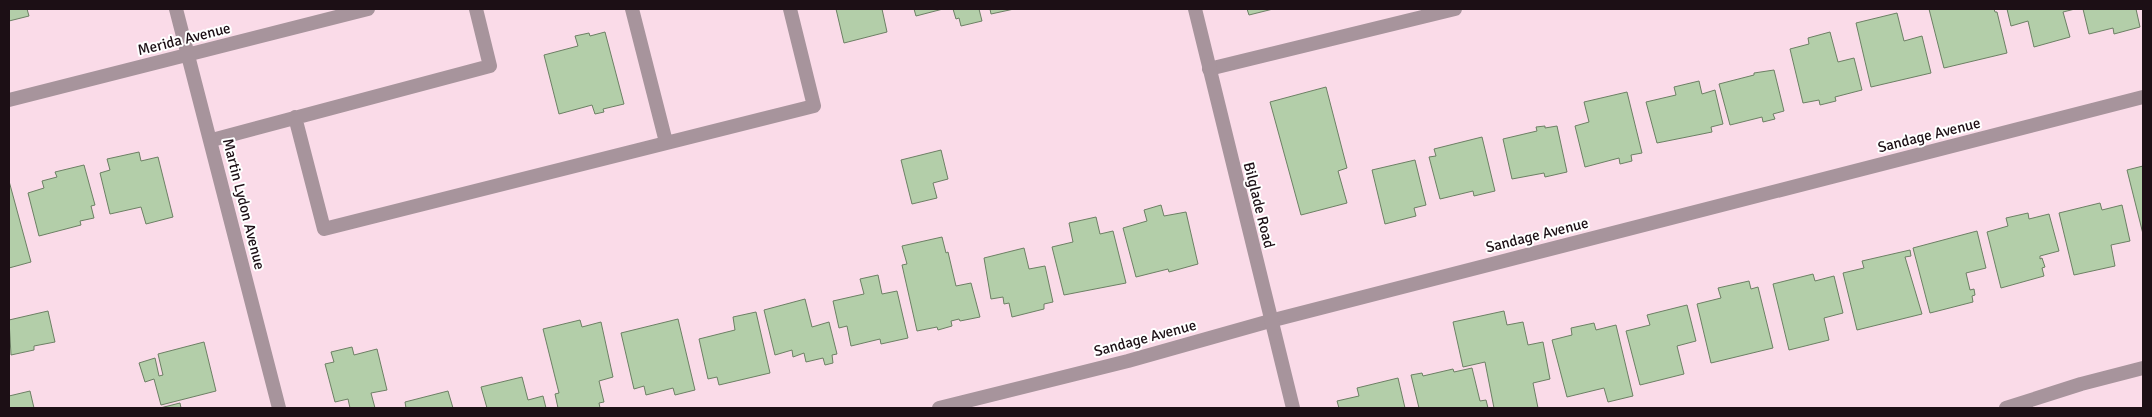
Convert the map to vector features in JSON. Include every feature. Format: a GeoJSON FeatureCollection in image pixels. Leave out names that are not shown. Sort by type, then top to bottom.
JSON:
{"type":"FeatureCollection","features":[{"type":"Feature","properties":{"kind":"street","name":"Martin Lydon Avenue"},"geometry":{"type":"LineString","coordinates":[[176,9],[212,140],[279,408]]}},
{"type":"Feature","properties":{"kind":"street","name":"Merida Avenue"},"geometry":{"type":"LineString","coordinates":[[9,100],[368,9]]}},
{"type":"Feature","properties":{"kind":"street"},"geometry":{"type":"LineString","coordinates":[[212,140],[490,66],[476,9]]}},
{"type":"Feature","properties":{"kind":"street"},"geometry":{"type":"LineString","coordinates":[[632,9],[666,142]]}},
{"type":"Feature","properties":{"kind":"street"},"geometry":{"type":"LineString","coordinates":[[295,117],[324,229],[814,106],[790,9]]}},
{"type":"Feature","properties":{"kind":"street","name":"Bilglade Road"},"geometry":{"type":"LineString","coordinates":[[1194,9],[1293,408]]}},
{"type":"Feature","properties":{"kind":"street"},"geometry":{"type":"LineString","coordinates":[[1209,69],[1455,9]]}},
{"type":"Feature","properties":{"kind":"street","name":"Sandage Avenue"},"geometry":{"type":"LineString","coordinates":[[939,408],[1128,361],[1270,320],[2143,97]]}},
{"type":"Feature","properties":{"kind":"street"},"geometry":{"type":"LineString","coordinates":[[2006,408],[2081,384],[2143,368]]}},
{"type":"Feature","properties":{"kind":"building"},"geometry":{"type":"Polygon","coordinates":[[[9,9],[27,9],[29,16],[9,21],[9,9]]]}},
{"type":"Feature","properties":{"kind":"building"},"geometry":{"type":"Polygon","coordinates":[[[836,9],[882,9],[887,32],[844,43],[836,9]]]}},
{"type":"Feature","properties":{"kind":"building"},"geometry":{"type":"Polygon","coordinates":[[[914,9],[943,9],[916,16],[914,9]]]}},
{"type":"Feature","properties":{"kind":"building"},"geometry":{"type":"Polygon","coordinates":[[[953,9],[979,9],[982,21],[961,26],[959,18],[956,19],[953,9]]]}},
{"type":"Feature","properties":{"kind":"building"},"geometry":{"type":"Polygon","coordinates":[[[990,9],[1014,9],[991,14],[990,9]]]}},
{"type":"Feature","properties":{"kind":"building"},"geometry":{"type":"Polygon","coordinates":[[[1247,9],[1273,9],[1249,15],[1247,9]]]}},
{"type":"Feature","properties":{"kind":"building"},"geometry":{"type":"Polygon","coordinates":[[[1929,9],[1994,9],[1997,12],[2007,53],[1944,68],[1929,9]]]}},
{"type":"Feature","properties":{"kind":"building"},"geometry":{"type":"Polygon","coordinates":[[[2007,9],[2075,9],[2063,12],[2070,37],[2034,47],[2028,21],[2011,26],[2007,9]]]}},
{"type":"Feature","properties":{"kind":"building"},"geometry":{"type":"Polygon","coordinates":[[[2083,9],[2136,9],[2140,27],[2114,34],[2113,28],[2089,34],[2083,9]]]}},
{"type":"Feature","properties":{"kind":"building"},"geometry":{"type":"Polygon","coordinates":[[[1897,13],[1904,41],[1922,36],[1931,73],[1871,87],[1856,23],[1897,13]]]}},
{"type":"Feature","properties":{"kind":"building"},"geometry":{"type":"Polygon","coordinates":[[[605,32],[624,104],[603,109],[604,112],[595,114],[592,105],[559,114],[544,55],[578,46],[575,36],[589,33],[590,36],[605,32]]]}},
{"type":"Feature","properties":{"kind":"building"},"geometry":{"type":"Polygon","coordinates":[[[1830,32],[1838,62],[1854,58],[1862,90],[1835,97],[1836,101],[1820,105],[1819,100],[1803,103],[1790,49],[1809,44],[1808,38],[1830,32]]]}},
{"type":"Feature","properties":{"kind":"building"},"geometry":{"type":"Polygon","coordinates":[[[1774,70],[1784,111],[1773,114],[1775,119],[1763,122],[1762,117],[1730,125],[1719,84],[1754,75],[1754,73],[1774,70]]]}},
{"type":"Feature","properties":{"kind":"building"},"geometry":{"type":"Polygon","coordinates":[[[1699,81],[1702,94],[1715,90],[1723,124],[1711,127],[1712,132],[1657,143],[1646,102],[1676,95],[1674,87],[1699,81]]]}},
{"type":"Feature","properties":{"kind":"building"},"geometry":{"type":"Polygon","coordinates":[[[1326,87],[1347,168],[1338,171],[1347,203],[1301,215],[1270,102],[1326,87]]]}},
{"type":"Feature","properties":{"kind":"building"},"geometry":{"type":"Polygon","coordinates":[[[1627,92],[1642,153],[1631,155],[1632,161],[1620,164],[1619,158],[1585,167],[1575,126],[1589,122],[1584,102],[1627,92]]]}},
{"type":"Feature","properties":{"kind":"building"},"geometry":{"type":"Polygon","coordinates":[[[1545,126],[1545,128],[1557,126],[1567,172],[1545,177],[1544,173],[1512,179],[1503,139],[1537,131],[1536,127],[1545,126]]]}},
{"type":"Feature","properties":{"kind":"building"},"geometry":{"type":"Polygon","coordinates":[[[1482,137],[1495,191],[1474,196],[1473,191],[1440,199],[1429,157],[1436,156],[1434,149],[1482,137]]]}},
{"type":"Feature","properties":{"kind":"building"},"geometry":{"type":"Polygon","coordinates":[[[941,150],[948,179],[933,183],[937,198],[912,204],[901,160],[941,150]]]}},
{"type":"Feature","properties":{"kind":"building"},"geometry":{"type":"Polygon","coordinates":[[[139,152],[141,161],[158,157],[173,217],[146,224],[141,207],[110,214],[100,173],[110,170],[107,159],[139,152]]]}},
{"type":"Feature","properties":{"kind":"building"},"geometry":{"type":"Polygon","coordinates":[[[1415,160],[1426,205],[1414,208],[1416,216],[1385,224],[1372,170],[1415,160]]]}},
{"type":"Feature","properties":{"kind":"building"},"geometry":{"type":"Polygon","coordinates":[[[84,165],[95,205],[91,206],[94,218],[80,221],[81,225],[39,236],[28,193],[44,188],[42,181],[57,177],[55,172],[84,165]]]}},
{"type":"Feature","properties":{"kind":"building"},"geometry":{"type":"Polygon","coordinates":[[[2143,166],[2143,234],[2127,170],[2143,166]]]}},
{"type":"Feature","properties":{"kind":"building"},"geometry":{"type":"Polygon","coordinates":[[[9,181],[31,262],[9,268],[9,181]]]}},
{"type":"Feature","properties":{"kind":"building"},"geometry":{"type":"Polygon","coordinates":[[[2100,203],[2102,210],[2122,205],[2130,241],[2111,245],[2115,266],[2074,275],[2059,213],[2100,203]]]}},
{"type":"Feature","properties":{"kind":"building"},"geometry":{"type":"Polygon","coordinates":[[[1161,205],[1164,216],[1186,212],[1198,264],[1169,272],[1168,269],[1136,277],[1123,228],[1147,221],[1144,210],[1161,205]]]}},
{"type":"Feature","properties":{"kind":"building"},"geometry":{"type":"Polygon","coordinates":[[[2028,213],[2029,219],[2049,214],[2059,251],[2040,256],[2045,267],[2042,268],[2044,276],[2001,288],[1987,232],[2008,226],[2006,218],[2028,213]]]}},
{"type":"Feature","properties":{"kind":"building"},"geometry":{"type":"Polygon","coordinates":[[[1096,217],[1100,234],[1113,231],[1126,283],[1064,295],[1052,247],[1073,242],[1069,223],[1096,217]]]}},
{"type":"Feature","properties":{"kind":"building"},"geometry":{"type":"Polygon","coordinates":[[[1977,231],[1986,268],[1966,273],[1970,290],[1974,289],[1973,302],[1930,313],[1913,248],[1977,231]]]}},
{"type":"Feature","properties":{"kind":"building"},"geometry":{"type":"Polygon","coordinates":[[[942,237],[946,253],[948,252],[956,286],[971,283],[980,317],[951,321],[952,326],[938,330],[937,327],[917,331],[902,265],[907,264],[902,246],[942,237]]]}},
{"type":"Feature","properties":{"kind":"building"},"geometry":{"type":"Polygon","coordinates":[[[1024,248],[1029,269],[1045,266],[1053,302],[1044,304],[1044,309],[1012,317],[1009,303],[1004,304],[1003,297],[991,299],[984,258],[1024,248]]]}},
{"type":"Feature","properties":{"kind":"building"},"geometry":{"type":"Polygon","coordinates":[[[1910,250],[1911,256],[1905,257],[1922,314],[1857,330],[1843,273],[1864,268],[1862,261],[1910,250]]]}},
{"type":"Feature","properties":{"kind":"building"},"geometry":{"type":"Polygon","coordinates":[[[1813,274],[1815,281],[1834,276],[1843,313],[1824,318],[1829,340],[1789,350],[1773,284],[1813,274]]]}},
{"type":"Feature","properties":{"kind":"building"},"geometry":{"type":"Polygon","coordinates":[[[878,275],[882,294],[897,291],[908,338],[881,344],[880,339],[851,346],[847,326],[839,328],[833,301],[864,294],[860,279],[878,275]]]}},
{"type":"Feature","properties":{"kind":"building"},"geometry":{"type":"Polygon","coordinates":[[[1749,281],[1751,289],[1758,287],[1773,348],[1711,363],[1697,304],[1721,298],[1718,288],[1749,281]]]}},
{"type":"Feature","properties":{"kind":"building"},"geometry":{"type":"Polygon","coordinates":[[[805,299],[812,327],[829,322],[837,354],[832,355],[833,363],[825,365],[823,358],[806,362],[804,353],[793,357],[792,350],[775,355],[764,310],[805,299]]]}},
{"type":"Feature","properties":{"kind":"building"},"geometry":{"type":"Polygon","coordinates":[[[1687,305],[1696,341],[1677,346],[1684,374],[1640,385],[1626,331],[1650,325],[1647,315],[1687,305]]]}},
{"type":"Feature","properties":{"kind":"building"},"geometry":{"type":"Polygon","coordinates":[[[48,311],[55,342],[34,346],[34,350],[11,355],[9,320],[48,311]]]}},
{"type":"Feature","properties":{"kind":"building"},"geometry":{"type":"Polygon","coordinates":[[[1504,311],[1507,325],[1523,322],[1528,345],[1543,342],[1550,379],[1533,383],[1538,408],[1494,408],[1485,362],[1463,367],[1453,322],[1504,311]]]}},
{"type":"Feature","properties":{"kind":"building"},"geometry":{"type":"Polygon","coordinates":[[[756,312],[770,373],[719,385],[717,377],[708,379],[699,339],[735,330],[733,317],[756,312]]]}},
{"type":"Feature","properties":{"kind":"building"},"geometry":{"type":"Polygon","coordinates":[[[678,319],[695,390],[675,395],[673,388],[646,395],[644,386],[634,389],[621,333],[678,319]]]}},
{"type":"Feature","properties":{"kind":"building"},"geometry":{"type":"Polygon","coordinates":[[[580,320],[582,327],[601,322],[613,377],[599,381],[604,402],[599,403],[600,408],[558,408],[555,394],[559,393],[543,329],[580,320]]]}},
{"type":"Feature","properties":{"kind":"building"},"geometry":{"type":"Polygon","coordinates":[[[1594,323],[1596,330],[1616,325],[1633,396],[1608,402],[1604,388],[1567,397],[1552,340],[1572,335],[1571,328],[1594,323]]]}},
{"type":"Feature","properties":{"kind":"building"},"geometry":{"type":"Polygon","coordinates":[[[204,342],[216,391],[161,405],[154,379],[145,382],[139,363],[155,358],[159,376],[163,375],[158,354],[204,342]]]}},
{"type":"Feature","properties":{"kind":"building"},"geometry":{"type":"Polygon","coordinates":[[[352,347],[354,355],[377,349],[387,390],[371,393],[375,408],[350,408],[348,399],[335,402],[325,364],[334,362],[331,352],[352,347]]]}},
{"type":"Feature","properties":{"kind":"building"},"geometry":{"type":"Polygon","coordinates":[[[1472,368],[1480,401],[1486,400],[1488,408],[1419,408],[1411,375],[1422,373],[1423,376],[1453,369],[1454,372],[1472,368]]]}},
{"type":"Feature","properties":{"kind":"building"},"geometry":{"type":"Polygon","coordinates":[[[522,377],[528,400],[543,396],[546,408],[487,408],[481,387],[522,377]]]}},
{"type":"Feature","properties":{"kind":"building"},"geometry":{"type":"Polygon","coordinates":[[[1398,378],[1405,408],[1339,408],[1337,401],[1359,396],[1357,388],[1398,378]]]}},
{"type":"Feature","properties":{"kind":"building"},"geometry":{"type":"Polygon","coordinates":[[[30,391],[34,408],[9,408],[9,396],[30,391]]]}},
{"type":"Feature","properties":{"kind":"building"},"geometry":{"type":"Polygon","coordinates":[[[448,391],[453,408],[406,408],[405,402],[448,391]]]}},
{"type":"Feature","properties":{"kind":"building"},"geometry":{"type":"Polygon","coordinates":[[[180,403],[181,408],[160,408],[180,403]]]}}]}
